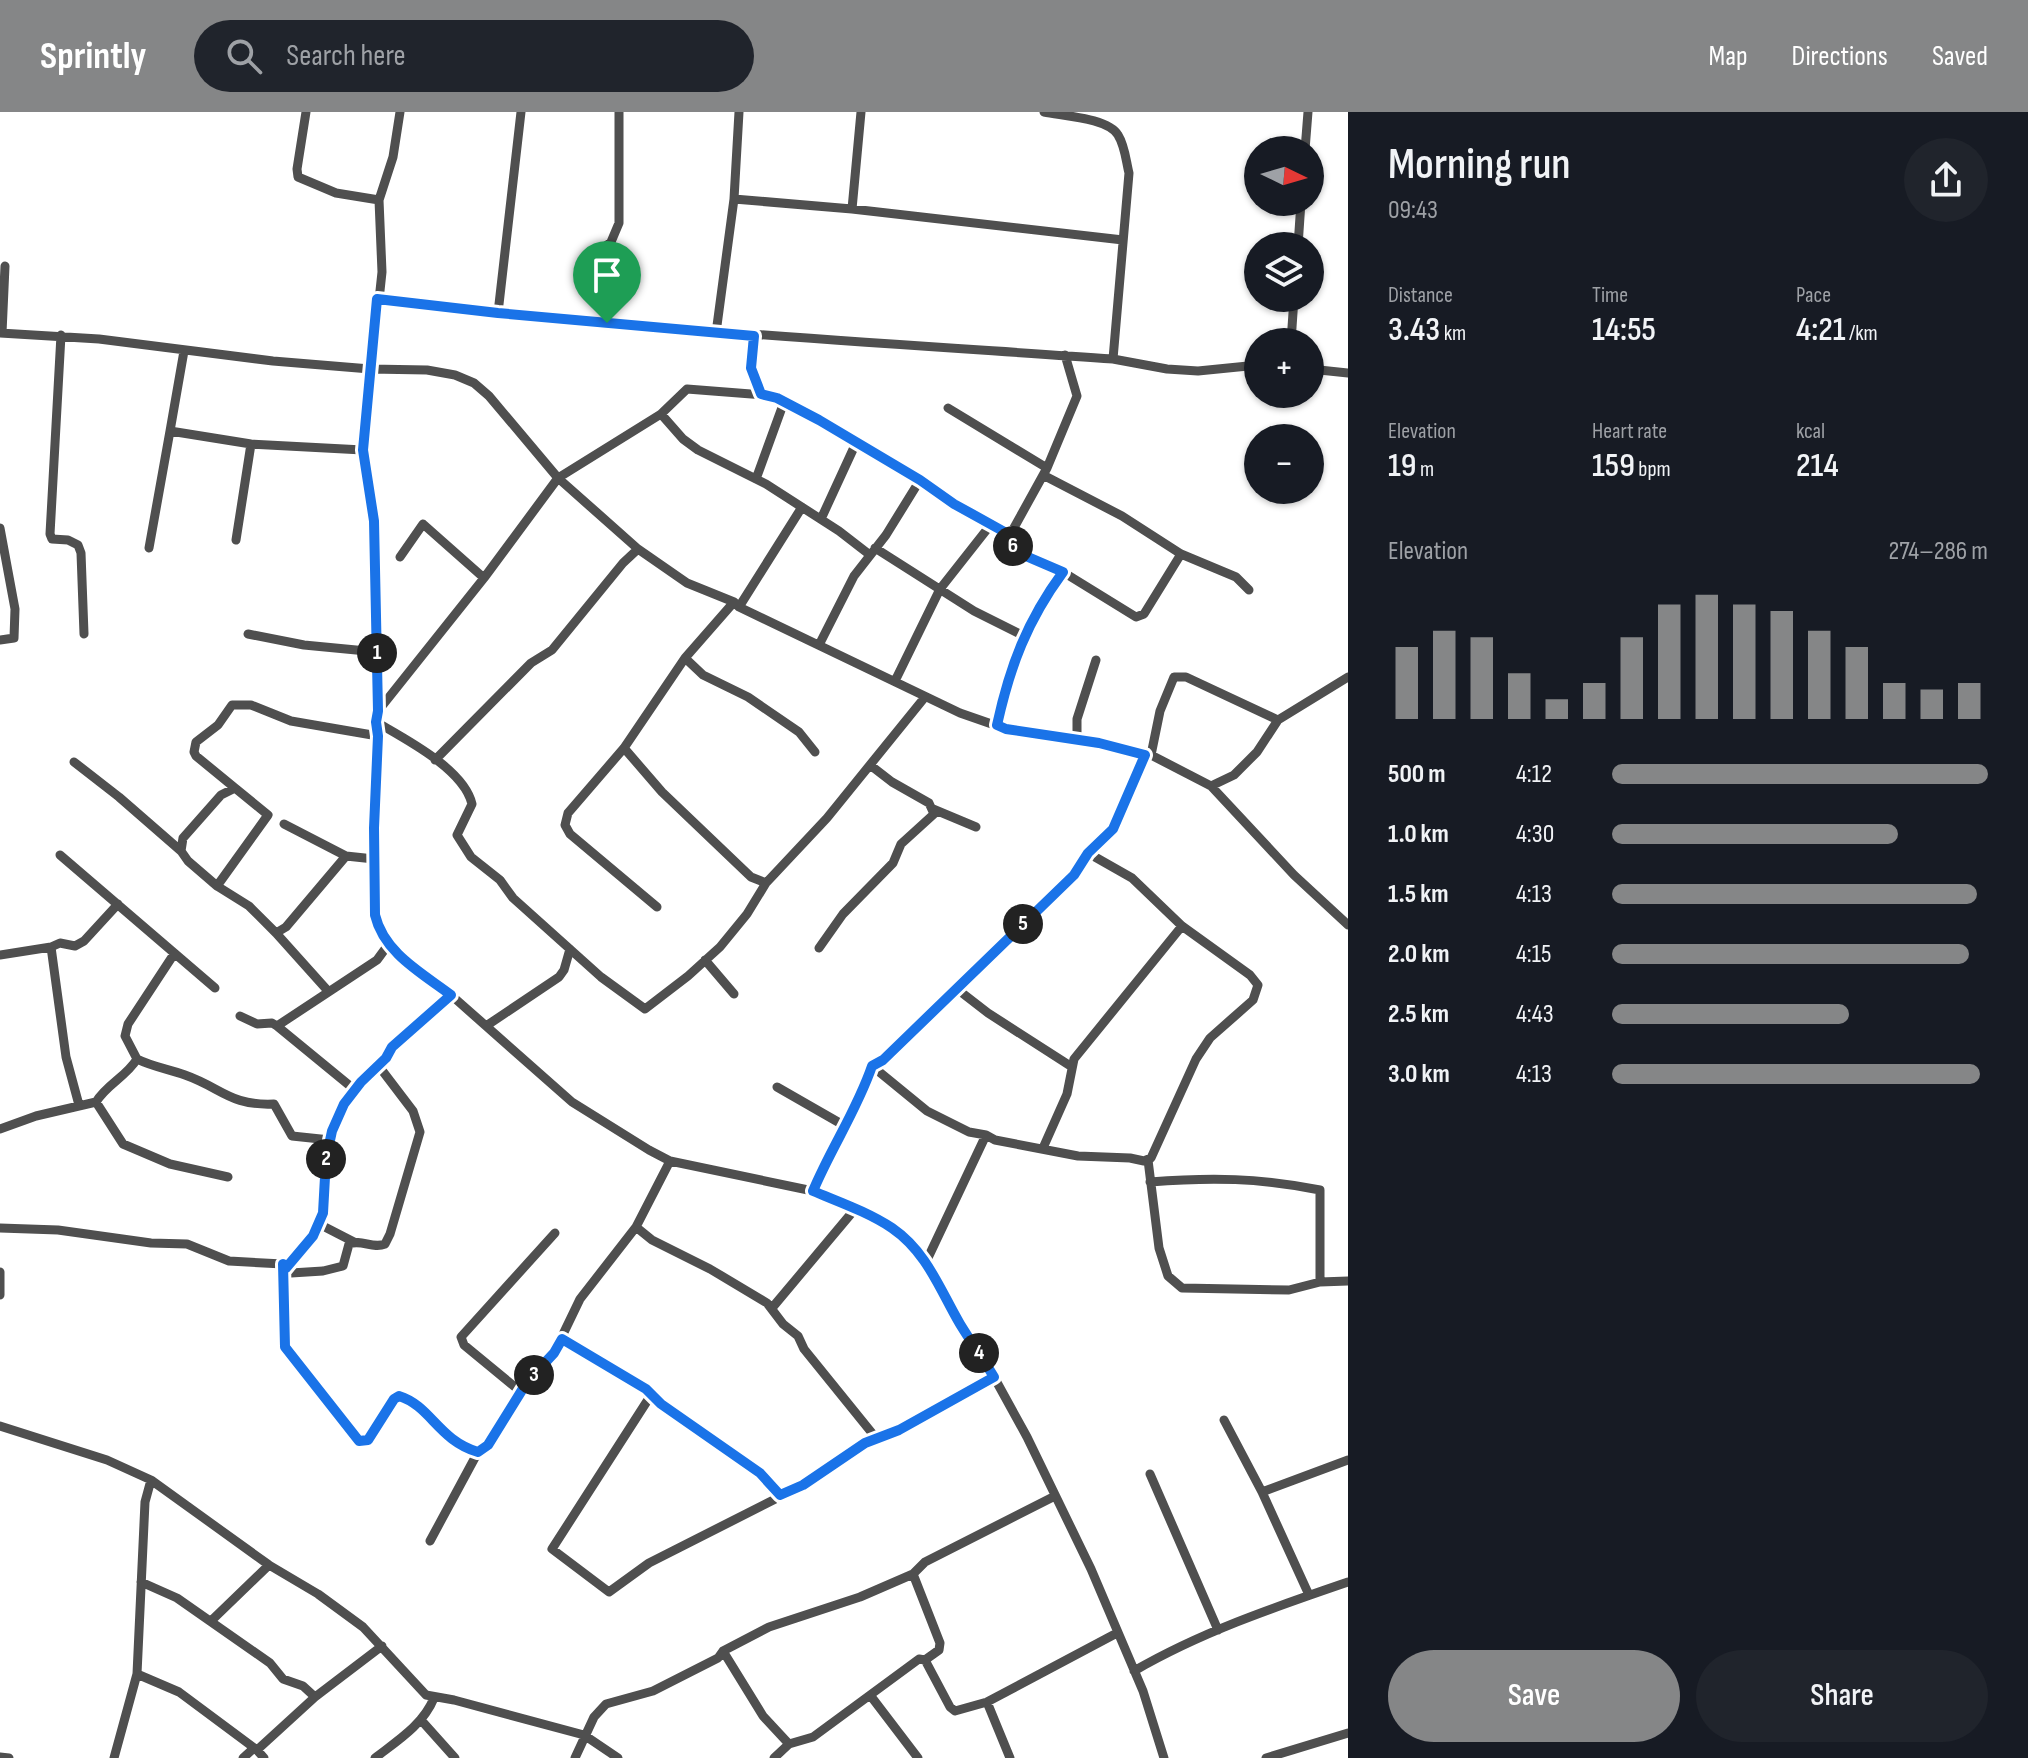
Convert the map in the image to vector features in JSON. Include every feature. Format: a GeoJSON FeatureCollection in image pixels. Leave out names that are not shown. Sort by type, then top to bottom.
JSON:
{"type":"FeatureCollection","features":[{"type":"Feature","properties":{"kind":"street"},"geometry":{"type":"LineString","coordinates":[[306,112],[298,177],[336,193],[379,200]]}},
{"type":"Feature","properties":{"kind":"street"},"geometry":{"type":"LineString","coordinates":[[400,112],[393,157],[379,200],[382,272],[363,450],[374,521],[378,736],[374,859],[378,926],[388,945],[596,1119],[670,1161],[813,1191],[855,1209],[892,1228],[926,1262],[1027,1437],[1091,1569],[1155,1723],[1164,1758]]}},
{"type":"Feature","properties":{"kind":"street"},"geometry":{"type":"LineString","coordinates":[[498,313],[521,112]]}},
{"type":"Feature","properties":{"kind":"street"},"geometry":{"type":"LineString","coordinates":[[603,248],[611,242],[619,223],[619,112]]}},
{"type":"Feature","properties":{"kind":"street"},"geometry":{"type":"LineString","coordinates":[[716,333],[734,199],[739,112]]}},
{"type":"Feature","properties":{"kind":"street"},"geometry":{"type":"LineString","coordinates":[[852,209],[861,112]]}},
{"type":"Feature","properties":{"kind":"street"},"geometry":{"type":"LineString","coordinates":[[1044,112],[1107,124],[1118,133],[1129,173],[1113,359]]}},
{"type":"Feature","properties":{"kind":"street"},"geometry":{"type":"LineString","coordinates":[[1306,136],[1308,112]]}},
{"type":"Feature","properties":{"kind":"street"},"geometry":{"type":"LineString","coordinates":[[734,199],[852,209],[1123,240]]}},
{"type":"Feature","properties":{"kind":"street"},"geometry":{"type":"LineString","coordinates":[[5,266],[1,333],[61,335],[184,351],[370,369],[427,370],[455,375],[474,383],[489,396],[558,478],[638,549],[687,583],[960,713],[1006,729],[1077,739],[1148,755],[1211,786],[1294,875],[1348,925]]}},
{"type":"Feature","properties":{"kind":"street"},"geometry":{"type":"LineString","coordinates":[[377,299],[716,333],[1113,359],[1167,369],[1198,371],[1244,366]]}},
{"type":"Feature","properties":{"kind":"street"},"geometry":{"type":"LineString","coordinates":[[61,335],[50,534],[52,539],[68,540],[78,545],[81,553],[84,634]]}},
{"type":"Feature","properties":{"kind":"street"},"geometry":{"type":"LineString","coordinates":[[754,336],[751,368],[761,394]]}},
{"type":"Feature","properties":{"kind":"street"},"geometry":{"type":"LineString","coordinates":[[149,548],[184,351]]}},
{"type":"Feature","properties":{"kind":"street"},"geometry":{"type":"LineString","coordinates":[[1065,355],[1077,396],[1045,471],[1007,543],[1028,557],[1063,572],[1136,617],[1144,614],[1181,554]]}},
{"type":"Feature","properties":{"kind":"street"},"geometry":{"type":"LineString","coordinates":[[1324,370],[1348,373]]}},
{"type":"Feature","properties":{"kind":"street"},"geometry":{"type":"LineString","coordinates":[[377,716],[558,478],[661,414],[687,389],[761,394],[784,402],[1010,535]]}},
{"type":"Feature","properties":{"kind":"street"},"geometry":{"type":"LineString","coordinates":[[756,479],[784,402]]}},
{"type":"Feature","properties":{"kind":"street"},"geometry":{"type":"LineString","coordinates":[[948,408],[1181,554],[1236,577],[1249,590]]}},
{"type":"Feature","properties":{"kind":"street"},"geometry":{"type":"LineString","coordinates":[[661,414],[691,445],[756,479],[974,611],[1024,636]]}},
{"type":"Feature","properties":{"kind":"street"},"geometry":{"type":"LineString","coordinates":[[170,431],[251,444],[363,450]]}},
{"type":"Feature","properties":{"kind":"street"},"geometry":{"type":"LineString","coordinates":[[821,519],[856,443]]}},
{"type":"Feature","properties":{"kind":"street"},"geometry":{"type":"LineString","coordinates":[[236,540],[251,444]]}},
{"type":"Feature","properties":{"kind":"street"},"geometry":{"type":"LineString","coordinates":[[819,645],[854,576],[920,480]]}},
{"type":"Feature","properties":{"kind":"street"},"geometry":{"type":"LineString","coordinates":[[657,907],[570,834],[565,825],[568,813],[624,748],[685,658],[736,605],[802,507]]}},
{"type":"Feature","properties":{"kind":"street"},"geometry":{"type":"LineString","coordinates":[[895,681],[940,589],[992,523]]}},
{"type":"Feature","properties":{"kind":"street"},"geometry":{"type":"LineString","coordinates":[[400,557],[423,524],[484,578]]}},
{"type":"Feature","properties":{"kind":"street"},"geometry":{"type":"LineString","coordinates":[[0,528],[15,609],[14,638],[0,640]]}},
{"type":"Feature","properties":{"kind":"street"},"geometry":{"type":"LineString","coordinates":[[435,760],[531,663],[552,650],[638,549]]}},
{"type":"Feature","properties":{"kind":"street"},"geometry":{"type":"LineString","coordinates":[[997,725],[1009,677],[1024,636],[1040,604],[1063,572]]}},
{"type":"Feature","properties":{"kind":"street"},"geometry":{"type":"LineString","coordinates":[[248,634],[304,645],[377,652]]}},
{"type":"Feature","properties":{"kind":"street"},"geometry":{"type":"LineString","coordinates":[[685,658],[703,675],[748,697],[799,732],[815,752]]}},
{"type":"Feature","properties":{"kind":"street"},"geometry":{"type":"LineString","coordinates":[[1077,739],[1077,719],[1096,660]]}},
{"type":"Feature","properties":{"kind":"street"},"geometry":{"type":"LineString","coordinates":[[813,1191],[863,1094],[872,1066],[883,1060],[1062,888],[1088,853],[1113,829],[1148,755],[1160,711],[1174,677],[1186,677],[1278,720]]}},
{"type":"Feature","properties":{"kind":"street"},"geometry":{"type":"LineString","coordinates":[[1211,786],[1234,775],[1257,752],[1278,720],[1348,677]]}},
{"type":"Feature","properties":{"kind":"street"},"geometry":{"type":"LineString","coordinates":[[377,716],[416,744],[461,783],[472,804],[457,835],[471,857],[500,880],[513,898],[601,977],[645,1009],[705,960],[747,914],[766,883],[827,818],[925,697]]}},
{"type":"Feature","properties":{"kind":"street"},"geometry":{"type":"LineString","coordinates":[[217,886],[268,815],[194,752],[196,742],[218,725],[232,705],[251,705],[291,721],[378,736]]}},
{"type":"Feature","properties":{"kind":"street"},"geometry":{"type":"LineString","coordinates":[[624,748],[662,792],[751,877],[766,883]]}},
{"type":"Feature","properties":{"kind":"street"},"geometry":{"type":"LineString","coordinates":[[74,762],[119,797],[217,886],[249,906],[328,991]]}},
{"type":"Feature","properties":{"kind":"street"},"geometry":{"type":"LineString","coordinates":[[819,948],[862,892],[893,863],[901,844],[934,814],[929,803],[870,765]]}},
{"type":"Feature","properties":{"kind":"street"},"geometry":{"type":"LineString","coordinates":[[181,851],[183,838],[221,795],[235,788]]}},
{"type":"Feature","properties":{"kind":"street"},"geometry":{"type":"LineString","coordinates":[[933,809],[976,827]]}},
{"type":"Feature","properties":{"kind":"street"},"geometry":{"type":"LineString","coordinates":[[284,824],[346,856],[374,859]]}},
{"type":"Feature","properties":{"kind":"street"},"geometry":{"type":"LineString","coordinates":[[1088,853],[1132,878],[1182,926],[1255,980],[1257,993],[1210,1038],[1196,1059],[1148,1160],[1159,1248],[1168,1276],[1182,1288],[1289,1290],[1320,1282],[1348,1281]]}},
{"type":"Feature","properties":{"kind":"street"},"geometry":{"type":"LineString","coordinates":[[60,855],[215,988]]}},
{"type":"Feature","properties":{"kind":"street"},"geometry":{"type":"LineString","coordinates":[[276,933],[286,927],[346,856]]}},
{"type":"Feature","properties":{"kind":"street"},"geometry":{"type":"LineString","coordinates":[[0,955],[60,943],[75,946],[84,941],[118,904]]}},
{"type":"Feature","properties":{"kind":"street"},"geometry":{"type":"LineString","coordinates":[[1043,1148],[1067,1094],[1074,1059],[1182,926]]}},
{"type":"Feature","properties":{"kind":"street"},"geometry":{"type":"LineString","coordinates":[[277,1026],[377,960],[388,945]]}},
{"type":"Feature","properties":{"kind":"street"},"geometry":{"type":"LineString","coordinates":[[51,947],[66,1057],[79,1105]]}},
{"type":"Feature","properties":{"kind":"street"},"geometry":{"type":"LineString","coordinates":[[486,1026],[559,977],[570,949]]}},
{"type":"Feature","properties":{"kind":"street"},"geometry":{"type":"LineString","coordinates":[[174,954],[128,1024],[125,1036],[137,1059],[187,1075],[234,1101],[274,1104],[292,1136],[330,1140]]}},
{"type":"Feature","properties":{"kind":"street"},"geometry":{"type":"LineString","coordinates":[[705,960],[734,994]]}},
{"type":"Feature","properties":{"kind":"street"},"geometry":{"type":"LineString","coordinates":[[957,989],[988,1013],[1072,1067]]}},
{"type":"Feature","properties":{"kind":"street"},"geometry":{"type":"LineString","coordinates":[[451,995],[392,1047],[386,1058],[344,1104],[326,1159],[323,1213],[319,1224],[313,1236],[284,1266],[285,1347],[359,1441],[368,1440],[399,1396],[417,1405],[449,1438],[478,1452]]}},
{"type":"Feature","properties":{"kind":"street"},"geometry":{"type":"LineString","coordinates":[[240,1016],[257,1024],[272,1023],[277,1026],[355,1090]]}},
{"type":"Feature","properties":{"kind":"street"},"geometry":{"type":"LineString","coordinates":[[96,1102],[102,1091],[130,1072],[137,1059]]}},
{"type":"Feature","properties":{"kind":"street"},"geometry":{"type":"LineString","coordinates":[[319,1224],[354,1242],[376,1246],[385,1244],[390,1234],[420,1138],[413,1111],[378,1065]]}},
{"type":"Feature","properties":{"kind":"street"},"geometry":{"type":"LineString","coordinates":[[872,1066],[927,1111],[969,1132],[1078,1156],[1148,1160]]}},
{"type":"Feature","properties":{"kind":"street"},"geometry":{"type":"LineString","coordinates":[[777,1087],[845,1126]]}},
{"type":"Feature","properties":{"kind":"street"},"geometry":{"type":"LineString","coordinates":[[0,1129],[36,1116],[96,1102]]}},
{"type":"Feature","properties":{"kind":"street"},"geometry":{"type":"LineString","coordinates":[[96,1102],[123,1144],[170,1164],[228,1177]]}},
{"type":"Feature","properties":{"kind":"street"},"geometry":{"type":"LineString","coordinates":[[926,1262],[986,1135]]}},
{"type":"Feature","properties":{"kind":"street"},"geometry":{"type":"LineString","coordinates":[[430,1541],[478,1452],[488,1445],[521,1392],[554,1353],[580,1299],[636,1227],[670,1161]]}},
{"type":"Feature","properties":{"kind":"street"},"geometry":{"type":"LineString","coordinates":[[1150,1182],[1212,1177],[1272,1181],[1320,1190],[1320,1282]]}},
{"type":"Feature","properties":{"kind":"street"},"geometry":{"type":"LineString","coordinates":[[772,1308],[855,1209]]}},
{"type":"Feature","properties":{"kind":"street"},"geometry":{"type":"LineString","coordinates":[[636,1227],[652,1240],[710,1269],[772,1308],[783,1324],[798,1336],[804,1349],[876,1438]]}},
{"type":"Feature","properties":{"kind":"street"},"geometry":{"type":"LineString","coordinates":[[0,1228],[58,1230],[151,1243],[187,1244],[229,1261],[284,1266],[291,1273],[343,1266],[349,1244],[354,1242]]}},
{"type":"Feature","properties":{"kind":"street"},"geometry":{"type":"LineString","coordinates":[[521,1392],[464,1345],[461,1337],[555,1233]]}},
{"type":"Feature","properties":{"kind":"street"},"geometry":{"type":"LineString","coordinates":[[0,1272],[0,1295]]}},
{"type":"Feature","properties":{"kind":"street"},"geometry":{"type":"LineString","coordinates":[[562,1339],[622,1373],[671,1412],[760,1473],[780,1495]]}},
{"type":"Feature","properties":{"kind":"street"},"geometry":{"type":"LineString","coordinates":[[651,1395],[552,1547],[553,1552],[611,1592],[649,1563],[803,1485],[876,1438],[899,1430],[994,1377]]}},
{"type":"Feature","properties":{"kind":"street"},"geometry":{"type":"LineString","coordinates":[[1224,1420],[1262,1492],[1309,1595]]}},
{"type":"Feature","properties":{"kind":"street"},"geometry":{"type":"LineString","coordinates":[[0,1426],[107,1460],[151,1480],[269,1565],[318,1594],[363,1627],[419,1690],[434,1698],[454,1700],[584,1735],[618,1758]]}},
{"type":"Feature","properties":{"kind":"street"},"geometry":{"type":"LineString","coordinates":[[1262,1492],[1348,1460]]}},
{"type":"Feature","properties":{"kind":"street"},"geometry":{"type":"LineString","coordinates":[[1150,1474],[1218,1630]]}},
{"type":"Feature","properties":{"kind":"street"},"geometry":{"type":"LineString","coordinates":[[114,1758],[137,1674],[145,1502],[151,1480]]}},
{"type":"Feature","properties":{"kind":"street"},"geometry":{"type":"LineString","coordinates":[[575,1758],[594,1717],[606,1704],[653,1691],[718,1658],[723,1651],[769,1627],[860,1597],[913,1574],[925,1562],[1055,1496]]}},
{"type":"Feature","properties":{"kind":"street"},"geometry":{"type":"LineString","coordinates":[[211,1621],[269,1565]]}},
{"type":"Feature","properties":{"kind":"street"},"geometry":{"type":"LineString","coordinates":[[774,1758],[789,1744],[813,1737],[916,1661],[925,1660],[939,1650],[940,1643],[913,1574]]}},
{"type":"Feature","properties":{"kind":"street"},"geometry":{"type":"LineString","coordinates":[[141,1582],[177,1598],[270,1663],[283,1679],[303,1686],[315,1697]]}},
{"type":"Feature","properties":{"kind":"street"},"geometry":{"type":"LineString","coordinates":[[1134,1671],[1165,1653],[1218,1630],[1348,1582]]}},
{"type":"Feature","properties":{"kind":"street"},"geometry":{"type":"LineString","coordinates":[[925,1660],[955,1711],[987,1702],[1117,1633]]}},
{"type":"Feature","properties":{"kind":"street"},"geometry":{"type":"LineString","coordinates":[[243,1758],[258,1752],[315,1697],[382,1646]]}},
{"type":"Feature","properties":{"kind":"street"},"geometry":{"type":"LineString","coordinates":[[723,1651],[763,1716],[789,1744]]}},
{"type":"Feature","properties":{"kind":"street"},"geometry":{"type":"LineString","coordinates":[[137,1674],[179,1692],[258,1752]]}},
{"type":"Feature","properties":{"kind":"street"},"geometry":{"type":"LineString","coordinates":[[870,1695],[918,1758]]}},
{"type":"Feature","properties":{"kind":"street"},"geometry":{"type":"LineString","coordinates":[[375,1758],[421,1720],[434,1698]]}},
{"type":"Feature","properties":{"kind":"street"},"geometry":{"type":"LineString","coordinates":[[987,1702],[1010,1758]]}},
{"type":"Feature","properties":{"kind":"street"},"geometry":{"type":"LineString","coordinates":[[421,1720],[455,1758]]}},
{"type":"Feature","properties":{"kind":"street"},"geometry":{"type":"LineString","coordinates":[[1266,1758],[1290,1755],[1348,1733]]}},
{"type":"Feature","properties":{"kind":"street"},"geometry":{"type":"LineString","coordinates":[[0,1756],[9,1758]]}},
{"type":"Feature","properties":{"kind":"route"},"geometry":{"type":"LineString","coordinates":[[377,299],[607,323],[754,336],[751,368],[761,394],[777,398],[819,420],[920,480],[954,504],[992,523],[1010,535],[1007,543],[1028,557],[1063,572],[1029,623],[1013,663],[997,725],[1099,743],[1145,755],[1113,829],[1088,853],[1074,875],[932,1014],[883,1060],[872,1066],[863,1094],[825,1162],[813,1191],[892,1228],[909,1242],[936,1277],[994,1377],[899,1430],[865,1443],[803,1485],[780,1495],[745,1461],[661,1404],[646,1389],[562,1339],[554,1353],[527,1382],[488,1445],[478,1452],[449,1438],[417,1405],[399,1396],[368,1440],[359,1441],[285,1347],[283,1264],[286,1268],[313,1236],[319,1224],[323,1213],[326,1159],[332,1131],[344,1104],[386,1058],[392,1047],[451,995],[388,945],[375,915],[374,828],[378,736],[376,566],[374,521],[363,450],[377,299]]}}]}
